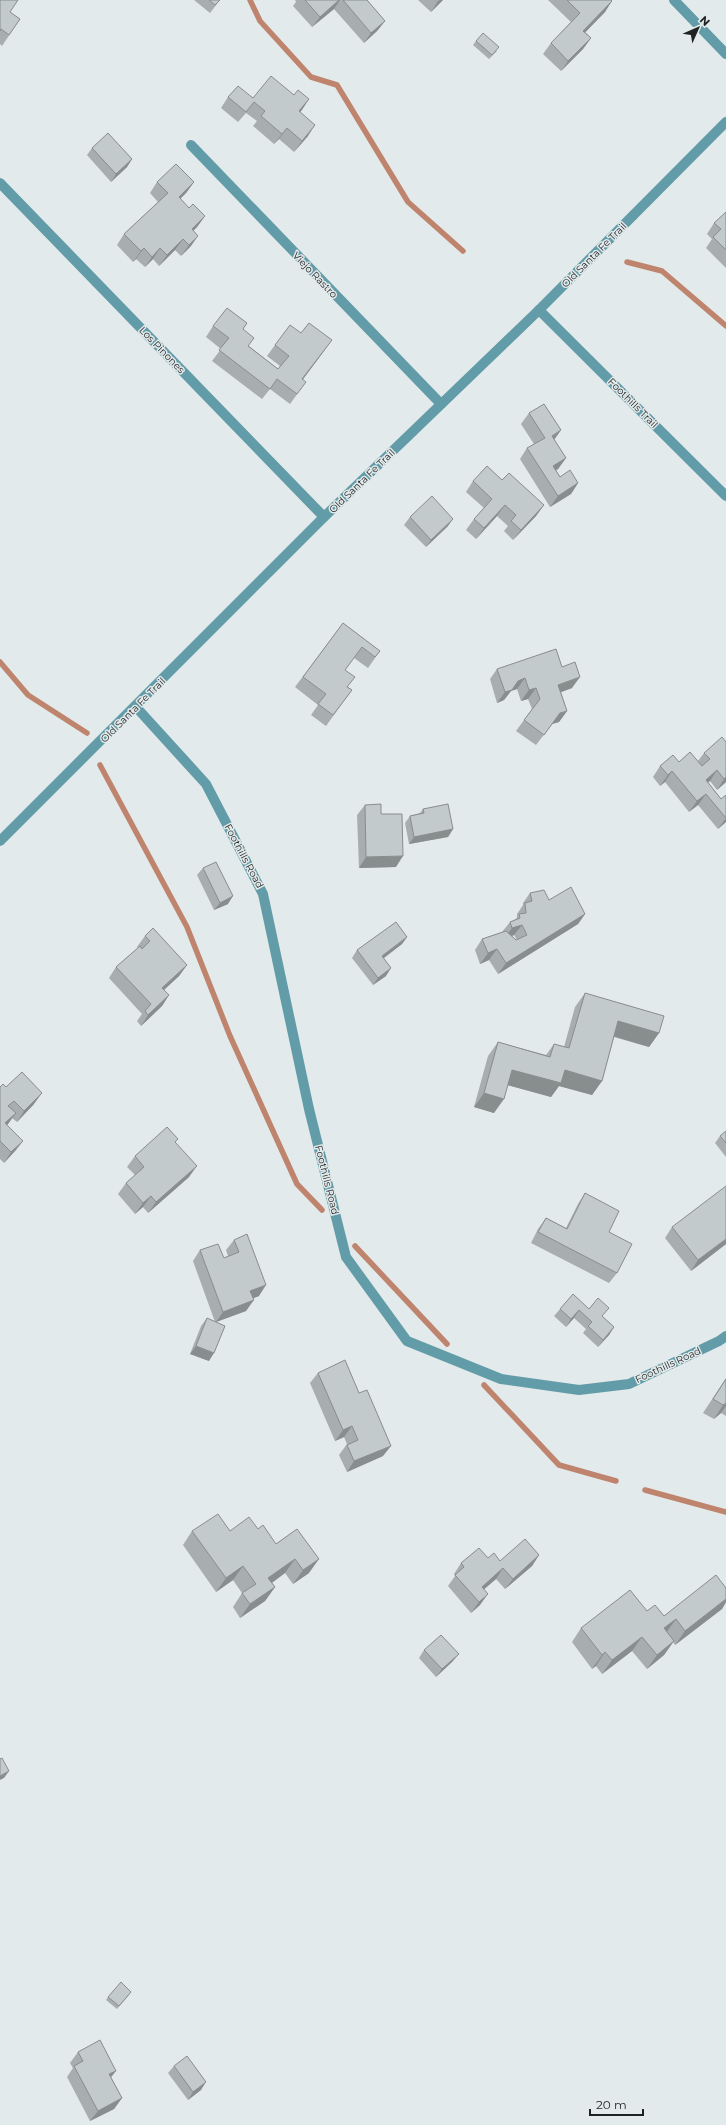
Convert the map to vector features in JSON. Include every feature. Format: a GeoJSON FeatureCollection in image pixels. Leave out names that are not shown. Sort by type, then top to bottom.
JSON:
{"type":"FeatureCollection","features":[{"type":"Feature","properties":{"kind":"street"},"geometry":{"type":"LineString","coordinates":[[674,0],[726,54]]}},
{"type":"Feature","properties":{"kind":"street","name":"Old Santa Fe Trail"},"geometry":{"type":"LineString","coordinates":[[0,841],[136,707],[324,517],[539,310],[726,122]]}},
{"type":"Feature","properties":{"kind":"street","name":"Viejo Rastro"},"geometry":{"type":"LineString","coordinates":[[191,145],[441,404]]}},
{"type":"Feature","properties":{"kind":"street","name":"Los Pinones"},"geometry":{"type":"LineString","coordinates":[[0,184],[324,517]]}},
{"type":"Feature","properties":{"kind":"street","name":"Foothills Trail"},"geometry":{"type":"LineString","coordinates":[[539,310],[726,496]]}},
{"type":"Feature","properties":{"kind":"street","name":"Foothills Road"},"geometry":{"type":"LineString","coordinates":[[136,707],[206,784],[263,894],[308,1110],[346,1257],[407,1341],[501,1379],[579,1390],[629,1384],[719,1341],[726,1336]]}},
{"type":"Feature","properties":{"kind":"building"},"geometry":{"type":"Polygon","coordinates":[[[0,0],[18,0],[10,12],[20,19],[9,35],[1,29],[0,31],[0,0]]]}},
{"type":"Feature","properties":{"kind":"building"},"geometry":{"type":"Polygon","coordinates":[[[209,0],[220,0],[215,5],[209,0]]]}},
{"type":"Feature","properties":{"kind":"building"},"geometry":{"type":"Polygon","coordinates":[[[305,0],[339,0],[320,17],[305,0]]]}},
{"type":"Feature","properties":{"kind":"building"},"geometry":{"type":"Polygon","coordinates":[[[343,0],[367,0],[385,21],[371,33],[343,0]]]}},
{"type":"Feature","properties":{"kind":"building"},"geometry":{"type":"Polygon","coordinates":[[[567,0],[612,1],[583,31],[591,38],[568,61],[551,43],[580,13],[567,0]]]}},
{"type":"Feature","properties":{"kind":"building"},"geometry":{"type":"Polygon","coordinates":[[[483,33],[499,47],[492,55],[476,41],[483,33]]]}},
{"type":"Feature","properties":{"kind":"building"},"geometry":{"type":"Polygon","coordinates":[[[271,76],[294,95],[298,90],[309,99],[299,111],[315,125],[302,141],[287,128],[282,134],[261,116],[265,111],[254,102],[246,112],[228,97],[238,86],[253,98],[271,76]]]}},
{"type":"Feature","properties":{"kind":"building"},"geometry":{"type":"Polygon","coordinates":[[[108,133],[132,159],[116,174],[92,148],[108,133]]]}},
{"type":"Feature","properties":{"kind":"building"},"geometry":{"type":"Polygon","coordinates":[[[176,164],[194,182],[179,197],[189,208],[193,204],[205,216],[192,229],[198,236],[189,245],[183,239],[167,255],[160,248],[152,257],[144,248],[141,251],[124,234],[168,193],[157,182],[176,164]]]}},
{"type":"Feature","properties":{"kind":"building"},"geometry":{"type":"Polygon","coordinates":[[[726,212],[726,250],[713,237],[721,229],[714,223],[726,212]]]}},
{"type":"Feature","properties":{"kind":"building"},"geometry":{"type":"Polygon","coordinates":[[[227,308],[247,323],[243,329],[254,338],[248,346],[278,369],[289,356],[275,345],[290,325],[301,333],[309,323],[332,340],[302,379],[306,382],[297,394],[277,379],[270,389],[219,350],[229,338],[213,326],[227,308]]]}},
{"type":"Feature","properties":{"kind":"building"},"geometry":{"type":"Polygon","coordinates":[[[544,404],[561,430],[552,436],[566,458],[553,466],[560,477],[570,470],[578,483],[558,496],[527,448],[545,438],[529,413],[544,404]]]}},
{"type":"Feature","properties":{"kind":"building"},"geometry":{"type":"Polygon","coordinates":[[[487,466],[502,480],[509,473],[544,505],[521,530],[511,521],[516,515],[505,505],[484,528],[474,519],[492,499],[473,481],[487,466]]]}},
{"type":"Feature","properties":{"kind":"building"},"geometry":{"type":"Polygon","coordinates":[[[432,496],[453,519],[431,540],[410,517],[432,496]]]}},
{"type":"Feature","properties":{"kind":"building"},"geometry":{"type":"Polygon","coordinates":[[[343,623],[380,651],[375,657],[362,647],[345,670],[355,677],[347,687],[352,690],[333,715],[318,704],[326,694],[303,677],[343,623]]]}},
{"type":"Feature","properties":{"kind":"building"},"geometry":{"type":"Polygon","coordinates":[[[556,649],[562,667],[575,662],[580,677],[558,685],[567,711],[560,713],[544,735],[524,720],[540,699],[536,688],[529,690],[525,678],[518,681],[512,690],[505,692],[497,669],[556,649]]]}},
{"type":"Feature","properties":{"kind":"building"},"geometry":{"type":"Polygon","coordinates":[[[722,737],[726,742],[726,777],[724,779],[717,770],[706,780],[721,799],[726,795],[726,818],[706,794],[697,801],[672,771],[668,775],[660,766],[673,755],[679,762],[690,752],[702,766],[710,759],[704,753],[722,737]]]}},
{"type":"Feature","properties":{"kind":"building"},"geometry":{"type":"Polygon","coordinates":[[[381,804],[381,814],[402,814],[403,856],[366,857],[365,805],[381,804]]]}},
{"type":"Feature","properties":{"kind":"building"},"geometry":{"type":"Polygon","coordinates":[[[448,804],[453,829],[414,837],[410,816],[424,813],[423,809],[448,804]]]}},
{"type":"Feature","properties":{"kind":"building"},"geometry":{"type":"Polygon","coordinates":[[[216,862],[233,896],[220,903],[203,868],[216,862]]]}},
{"type":"Feature","properties":{"kind":"building"},"geometry":{"type":"Polygon","coordinates":[[[571,887],[585,914],[506,963],[497,949],[488,953],[482,939],[506,931],[516,940],[527,935],[522,925],[512,928],[510,922],[520,918],[519,914],[526,913],[525,903],[532,901],[530,893],[544,890],[549,900],[571,887]]]}},
{"type":"Feature","properties":{"kind":"building"},"geometry":{"type":"Polygon","coordinates":[[[396,922],[407,937],[382,956],[391,968],[378,978],[357,950],[396,922]]]}},
{"type":"Feature","properties":{"kind":"building"},"geometry":{"type":"Polygon","coordinates":[[[153,928],[187,965],[162,988],[169,995],[148,1015],[145,1011],[151,1004],[116,967],[140,946],[142,949],[150,941],[145,936],[153,928]]]}},
{"type":"Feature","properties":{"kind":"building"},"geometry":{"type":"Polygon","coordinates":[[[585,993],[664,1016],[659,1033],[618,1021],[602,1081],[565,1070],[561,1083],[512,1070],[504,1099],[484,1093],[498,1042],[550,1057],[554,1044],[569,1048],[585,993]]]}},
{"type":"Feature","properties":{"kind":"building"},"geometry":{"type":"Polygon","coordinates":[[[22,1072],[42,1093],[24,1111],[14,1101],[8,1106],[16,1113],[5,1123],[23,1141],[11,1152],[0,1141],[0,1087],[3,1084],[6,1087],[22,1072]]]}},
{"type":"Feature","properties":{"kind":"building"},"geometry":{"type":"Polygon","coordinates":[[[167,1127],[178,1139],[175,1142],[197,1166],[156,1202],[151,1196],[143,1203],[126,1183],[144,1167],[135,1156],[167,1127]]]}},
{"type":"Feature","properties":{"kind":"building"},"geometry":{"type":"Polygon","coordinates":[[[726,1131],[726,1143],[720,1136],[726,1131]]]}},
{"type":"Feature","properties":{"kind":"building"},"geometry":{"type":"Polygon","coordinates":[[[726,1186],[726,1239],[698,1260],[672,1227],[726,1186]]]}},
{"type":"Feature","properties":{"kind":"building"},"geometry":{"type":"Polygon","coordinates":[[[585,1193],[619,1211],[609,1232],[632,1244],[617,1273],[538,1232],[546,1218],[567,1229],[585,1193]]]}},
{"type":"Feature","properties":{"kind":"building"},"geometry":{"type":"Polygon","coordinates":[[[247,1234],[266,1285],[250,1291],[254,1300],[223,1312],[200,1250],[218,1244],[224,1258],[239,1252],[234,1240],[247,1234]]]}},
{"type":"Feature","properties":{"kind":"building"},"geometry":{"type":"Polygon","coordinates":[[[573,1294],[589,1309],[598,1298],[609,1308],[602,1316],[614,1327],[603,1340],[588,1326],[592,1322],[579,1310],[571,1319],[560,1309],[573,1294]]]}},
{"type":"Feature","properties":{"kind":"building"},"geometry":{"type":"Polygon","coordinates":[[[207,1318],[225,1326],[214,1353],[196,1346],[207,1318]]]}},
{"type":"Feature","properties":{"kind":"building"},"geometry":{"type":"Polygon","coordinates":[[[345,1360],[359,1393],[367,1390],[391,1446],[354,1461],[347,1445],[358,1440],[352,1426],[343,1430],[318,1373],[345,1360]]]}},
{"type":"Feature","properties":{"kind":"building"},"geometry":{"type":"Polygon","coordinates":[[[726,1379],[726,1403],[723,1405],[713,1399],[726,1379]]]}},
{"type":"Feature","properties":{"kind":"building"},"geometry":{"type":"Polygon","coordinates":[[[218,1514],[230,1531],[249,1517],[258,1529],[263,1525],[276,1544],[297,1529],[319,1559],[303,1570],[295,1559],[268,1578],[275,1587],[250,1604],[242,1593],[256,1584],[243,1566],[226,1578],[192,1531],[218,1514]]]}},
{"type":"Feature","properties":{"kind":"building"},"geometry":{"type":"Polygon","coordinates":[[[525,1539],[539,1555],[513,1579],[503,1568],[482,1587],[488,1594],[479,1602],[455,1575],[464,1567],[461,1563],[479,1548],[488,1558],[494,1553],[500,1561],[525,1539]]]}},
{"type":"Feature","properties":{"kind":"building"},"geometry":{"type":"Polygon","coordinates":[[[716,1575],[726,1588],[726,1599],[685,1631],[676,1619],[664,1628],[674,1641],[657,1655],[642,1637],[612,1660],[605,1652],[602,1655],[581,1628],[630,1590],[647,1611],[655,1605],[664,1616],[716,1575]]]}},
{"type":"Feature","properties":{"kind":"building"},"geometry":{"type":"Polygon","coordinates":[[[441,1635],[459,1654],[442,1669],[424,1650],[441,1635]]]}},
{"type":"Feature","properties":{"kind":"building"},"geometry":{"type":"Polygon","coordinates":[[[2,1758],[9,1771],[0,1776],[0,1759],[2,1758]]]}},
{"type":"Feature","properties":{"kind":"building"},"geometry":{"type":"Polygon","coordinates":[[[121,1982],[131,1992],[119,2006],[108,1997],[121,1982]]]}},
{"type":"Feature","properties":{"kind":"building"},"geometry":{"type":"Polygon","coordinates":[[[100,2040],[116,2071],[109,2074],[122,2098],[98,2111],[74,2066],[83,2061],[78,2052],[100,2040]]]}},
{"type":"Feature","properties":{"kind":"building"},"geometry":{"type":"Polygon","coordinates":[[[187,2056],[206,2082],[193,2092],[174,2066],[187,2056]]]}},
{"type":"Feature","properties":{"kind":"waterway"},"geometry":{"type":"LineString","coordinates":[[250,0],[260,21],[311,77],[337,85],[408,202],[463,251]]}},
{"type":"Feature","properties":{"kind":"waterway"},"geometry":{"type":"LineString","coordinates":[[627,262],[662,271],[726,326]]}},
{"type":"Feature","properties":{"kind":"waterway"},"geometry":{"type":"LineString","coordinates":[[0,662],[28,695],[87,733]]}},
{"type":"Feature","properties":{"kind":"waterway"},"geometry":{"type":"LineString","coordinates":[[100,765],[187,927],[230,1036],[297,1184],[322,1210]]}},
{"type":"Feature","properties":{"kind":"waterway"},"geometry":{"type":"LineString","coordinates":[[355,1246],[447,1344]]}},
{"type":"Feature","properties":{"kind":"waterway"},"geometry":{"type":"LineString","coordinates":[[484,1385],[559,1465],[616,1481]]}},
{"type":"Feature","properties":{"kind":"waterway"},"geometry":{"type":"LineString","coordinates":[[645,1490],[726,1512]]}}]}
